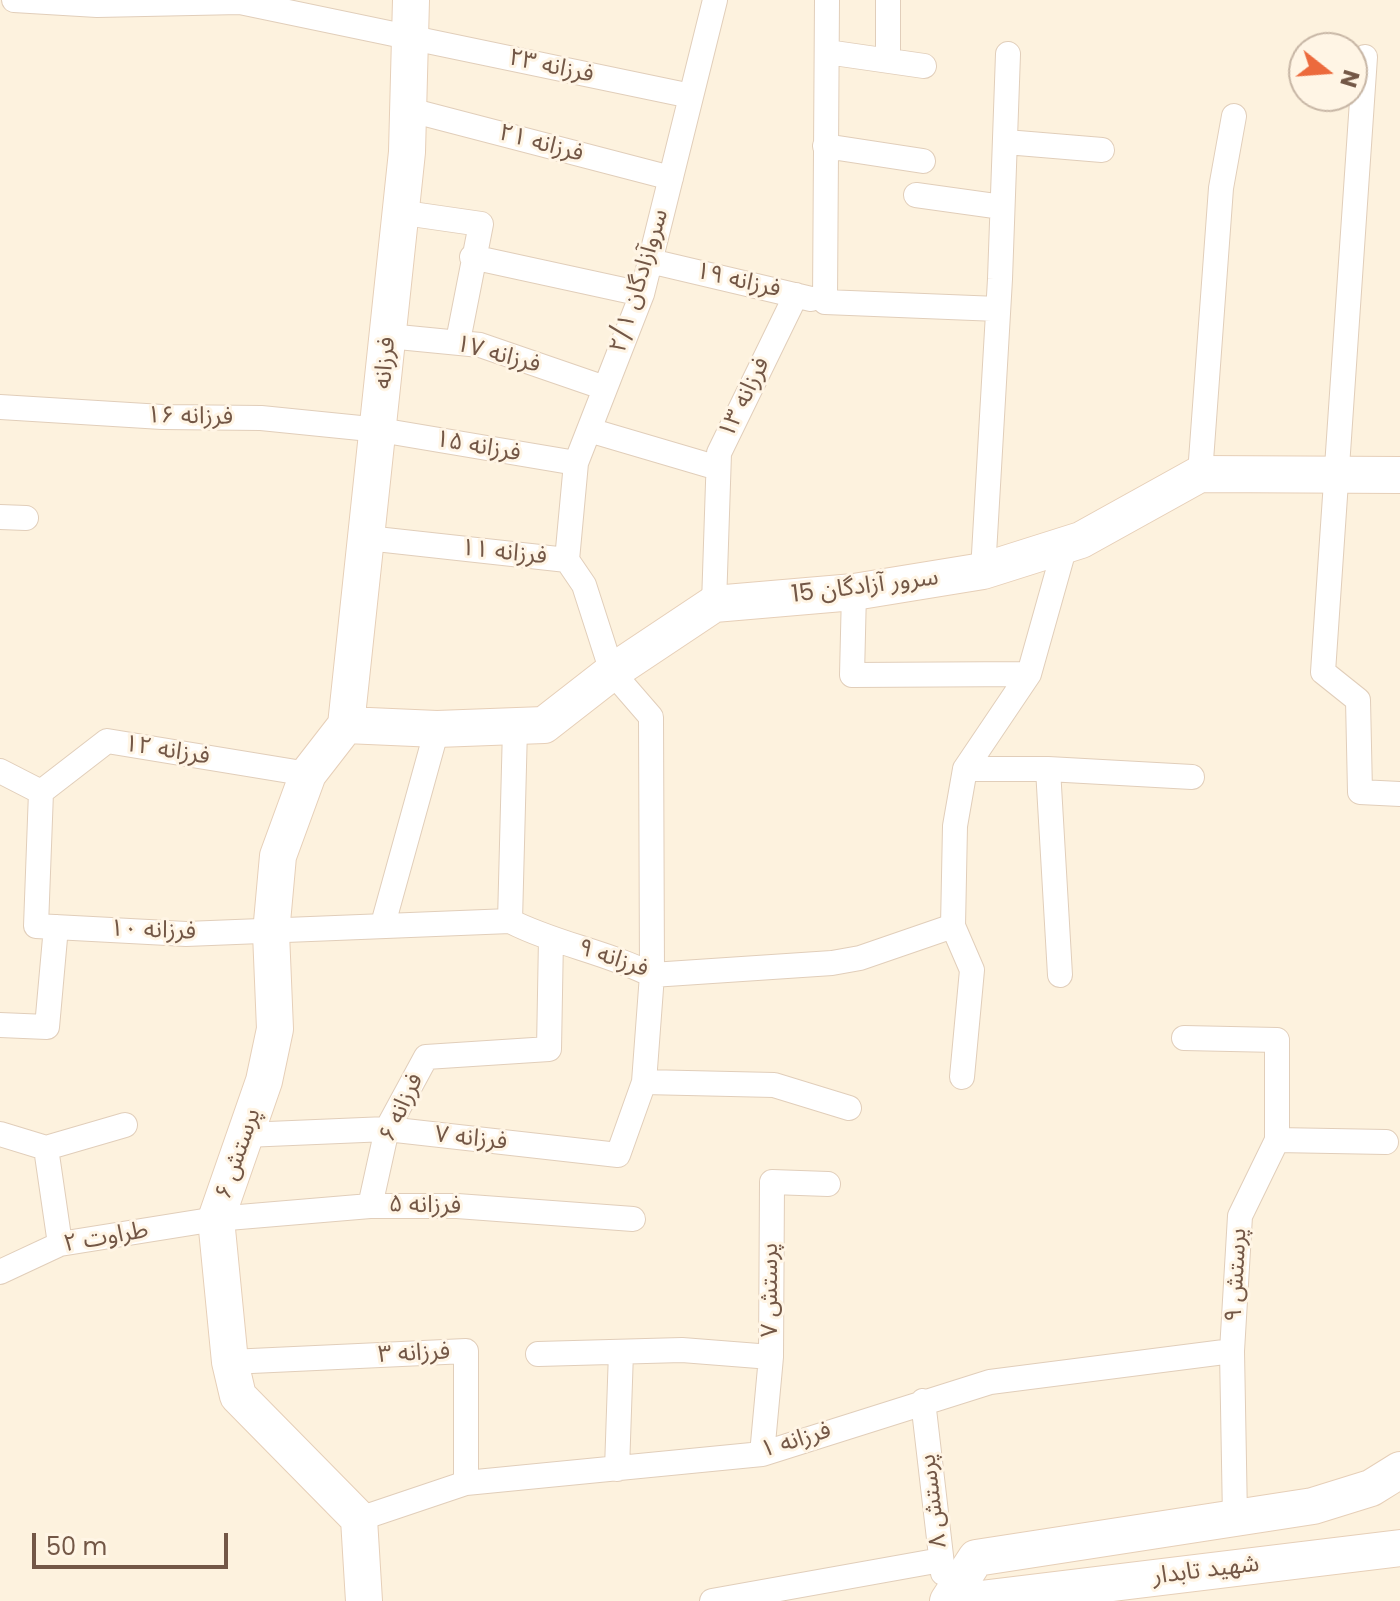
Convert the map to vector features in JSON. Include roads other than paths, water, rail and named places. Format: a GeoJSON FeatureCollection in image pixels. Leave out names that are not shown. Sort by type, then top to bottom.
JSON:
{"type":"FeatureCollection","features":[{"type":"Feature","properties":{"kind":"street","name":"فرزانه ۲۳"},"geometry":{"type":"LineString","coordinates":[[14,0],[240,2],[691,96]]}},
{"type":"Feature","properties":{"kind":"street","name":"فرزانه"},"geometry":{"type":"LineString","coordinates":[[346,725],[380,430],[398,212],[410,110],[411,0]]}},
{"type":"Feature","properties":{"kind":"street","name":"۲/۱ سروآزادگان"},"geometry":{"type":"LineString","coordinates":[[567,560],[576,463],[642,294],[715,0]]}},
{"type":"Feature","properties":{"kind":"street"},"geometry":{"type":"LineString","coordinates":[[825,302],[827,0]]}},
{"type":"Feature","properties":{"kind":"street"},"geometry":{"type":"LineString","coordinates":[[888,0],[888,60]]}},
{"type":"Feature","properties":{"kind":"street"},"geometry":{"type":"LineString","coordinates":[[827,52],[924,66]]}},
{"type":"Feature","properties":{"kind":"street"},"geometry":{"type":"LineString","coordinates":[[983,571],[1008,54]]}},
{"type":"Feature","properties":{"kind":"street","name":"فرزانه ۲۱"},"geometry":{"type":"LineString","coordinates":[[410,110],[671,178]]}},
{"type":"Feature","properties":{"kind":"street"},"geometry":{"type":"LineString","coordinates":[[1362,112],[1339,476],[1323,672],[1358,700],[1360,792],[1400,794]]}},
{"type":"Feature","properties":{"kind":"street"},"geometry":{"type":"LineString","coordinates":[[1234,116],[1221,188],[1200,474],[1400,475]]}},
{"type":"Feature","properties":{"kind":"street"},"geometry":{"type":"LineString","coordinates":[[1006,142],[1102,150]]}},
{"type":"Feature","properties":{"kind":"street"},"geometry":{"type":"LineString","coordinates":[[825,146],[923,161]]}},
{"type":"Feature","properties":{"kind":"street"},"geometry":{"type":"LineString","coordinates":[[916,195],[1002,207]]}},
{"type":"Feature","properties":{"kind":"street"},"geometry":{"type":"LineString","coordinates":[[398,212],[481,224],[472,257],[458,341]]}},
{"type":"Feature","properties":{"kind":"street"},"geometry":{"type":"LineString","coordinates":[[472,257],[642,294]]}},
{"type":"Feature","properties":{"kind":"street","name":"فرزانه ۱۹"},"geometry":{"type":"LineString","coordinates":[[650,261],[825,302],[998,309]]}},
{"type":"Feature","properties":{"kind":"street","name":"فرزانه ۱۳"},"geometry":{"type":"LineString","coordinates":[[714,604],[718,468],[723,442],[796,295]]}},
{"type":"Feature","properties":{"kind":"street","name":"فرزانه ۱۷"},"geometry":{"type":"LineString","coordinates":[[388,336],[480,345],[605,388]]}},
{"type":"Feature","properties":{"kind":"street","name":"فرزانه ۱۶"},"geometry":{"type":"LineString","coordinates":[[0,407],[162,417],[261,418],[380,430]]}},
{"type":"Feature","properties":{"kind":"street","name":"فرزانه ۱۵"},"geometry":{"type":"LineString","coordinates":[[380,430],[576,463]]}},
{"type":"Feature","properties":{"kind":"street"},"geometry":{"type":"LineString","coordinates":[[589,430],[718,468]]}},
{"type":"Feature","properties":{"kind":"street","name":"سرور آزادگان 15"},"geometry":{"type":"LineString","coordinates":[[346,725],[437,729],[544,725],[612,672],[714,604],[854,592],[983,571],[1065,546],[1107,528],[1200,474]]}},
{"type":"Feature","properties":{"kind":"street"},"geometry":{"type":"LineString","coordinates":[[0,517],[26,518]]}},
{"type":"Feature","properties":{"kind":"street","name":"فرزانه ۱۱"},"geometry":{"type":"LineString","coordinates":[[367,538],[567,560],[584,585],[612,672]]}},
{"type":"Feature","properties":{"kind":"street"},"geometry":{"type":"LineString","coordinates":[[962,1077],[972,970],[953,926],[955,826],[965,769],[1029,674],[1065,546]]}},
{"type":"Feature","properties":{"kind":"street"},"geometry":{"type":"LineString","coordinates":[[854,592],[852,675],[1029,674]]}},
{"type":"Feature","properties":{"kind":"street"},"geometry":{"type":"LineString","coordinates":[[612,672],[651,717],[652,975],[644,1082],[774,1085],[849,1108]]}},
{"type":"Feature","properties":{"kind":"street","name":"پرستش ۶"},"geometry":{"type":"LineString","coordinates":[[346,725],[308,774],[278,856],[271,933],[275,1029],[264,1081],[216,1219],[230,1362],[238,1396],[359,1519]]}},
{"type":"Feature","properties":{"kind":"street"},"geometry":{"type":"LineString","coordinates":[[510,921],[515,728]]}},
{"type":"Feature","properties":{"kind":"street"},"geometry":{"type":"LineString","coordinates":[[383,924],[437,729]]}},
{"type":"Feature","properties":{"kind":"street","name":"فرزانه ۱۲"},"geometry":{"type":"LineString","coordinates":[[41,792],[107,741],[308,774]]}},
{"type":"Feature","properties":{"kind":"street"},"geometry":{"type":"LineString","coordinates":[[965,769],[1048,769],[1192,777]]}},
{"type":"Feature","properties":{"kind":"street"},"geometry":{"type":"LineString","coordinates":[[1048,769],[1060,975]]}},
{"type":"Feature","properties":{"kind":"street"},"geometry":{"type":"LineString","coordinates":[[0,771],[41,792],[47,1027],[0,1025]]}},
{"type":"Feature","properties":{"kind":"street","name":"فرزانه ۹"},"geometry":{"type":"LineString","coordinates":[[271,933],[383,924],[510,921],[551,938],[627,962],[652,975],[832,963],[860,958],[953,926]]}},
{"type":"Feature","properties":{"kind":"street","name":"فرزانه ۱۰"},"geometry":{"type":"LineString","coordinates":[[46,926],[186,934],[271,933]]}},
{"type":"Feature","properties":{"kind":"street","name":"فرزانه ۶"},"geometry":{"type":"LineString","coordinates":[[370,1206],[387,1129],[426,1057],[549,1049],[551,938]]}},
{"type":"Feature","properties":{"kind":"street","name":"پرستش ۹"},"geometry":{"type":"LineString","coordinates":[[1184,1038],[1277,1040],[1277,1140],[1240,1216],[1232,1351],[1235,1518]]}},
{"type":"Feature","properties":{"kind":"street","name":"فرزانه ۷"},"geometry":{"type":"LineString","coordinates":[[245,1135],[387,1129],[618,1155],[644,1082]]}},
{"type":"Feature","properties":{"kind":"street"},"geometry":{"type":"LineString","coordinates":[[0,1134],[46,1148],[125,1125]]}},
{"type":"Feature","properties":{"kind":"street"},"geometry":{"type":"LineString","coordinates":[[1277,1140],[1386,1142]]}},
{"type":"Feature","properties":{"kind":"street"},"geometry":{"type":"LineString","coordinates":[[46,1148],[60,1244]]}},
{"type":"Feature","properties":{"kind":"street","name":"پرستش ۷"},"geometry":{"type":"LineString","coordinates":[[762,1454],[771,1357],[772,1182],[828,1184]]}},
{"type":"Feature","properties":{"kind":"street","name":"فرزانه ۵"},"geometry":{"type":"LineString","coordinates":[[216,1219],[370,1206],[457,1206],[633,1219]]}},
{"type":"Feature","properties":{"kind":"street","name":"طراوت ۲"},"geometry":{"type":"LineString","coordinates":[[0,1272],[60,1244],[216,1219]]}},
{"type":"Feature","properties":{"kind":"street"},"geometry":{"type":"LineString","coordinates":[[538,1354],[682,1350],[771,1357]]}},
{"type":"Feature","properties":{"kind":"street","name":"فرزانه ۳"},"geometry":{"type":"LineString","coordinates":[[230,1362],[466,1351],[466,1483]]}},
{"type":"Feature","properties":{"kind":"street","name":"فرزانه ۱"},"geometry":{"type":"LineString","coordinates":[[359,1519],[466,1483],[762,1454],[990,1382],[1232,1351]]}},
{"type":"Feature","properties":{"kind":"street"},"geometry":{"type":"LineString","coordinates":[[617,1469],[621,1352]]}},
{"type":"Feature","properties":{"kind":"street","name":"پرستش ۸"},"geometry":{"type":"LineString","coordinates":[[923,1401],[947,1601]]}},
{"type":"Feature","properties":{"kind":"street"},"geometry":{"type":"LineString","coordinates":[[947,1601],[976,1558],[1343,1499],[1400,1470]]}},
{"type":"Feature","properties":{"kind":"street"},"geometry":{"type":"LineString","coordinates":[[359,1519],[364,1601]]}},
{"type":"Feature","properties":{"kind":"street","name":"شهید تابدار"},"geometry":{"type":"LineString","coordinates":[[964,1601],[1400,1548]]}},
{"type":"Feature","properties":{"kind":"street"},"geometry":{"type":"LineString","coordinates":[[712,1601],[941,1560]]}}]}
